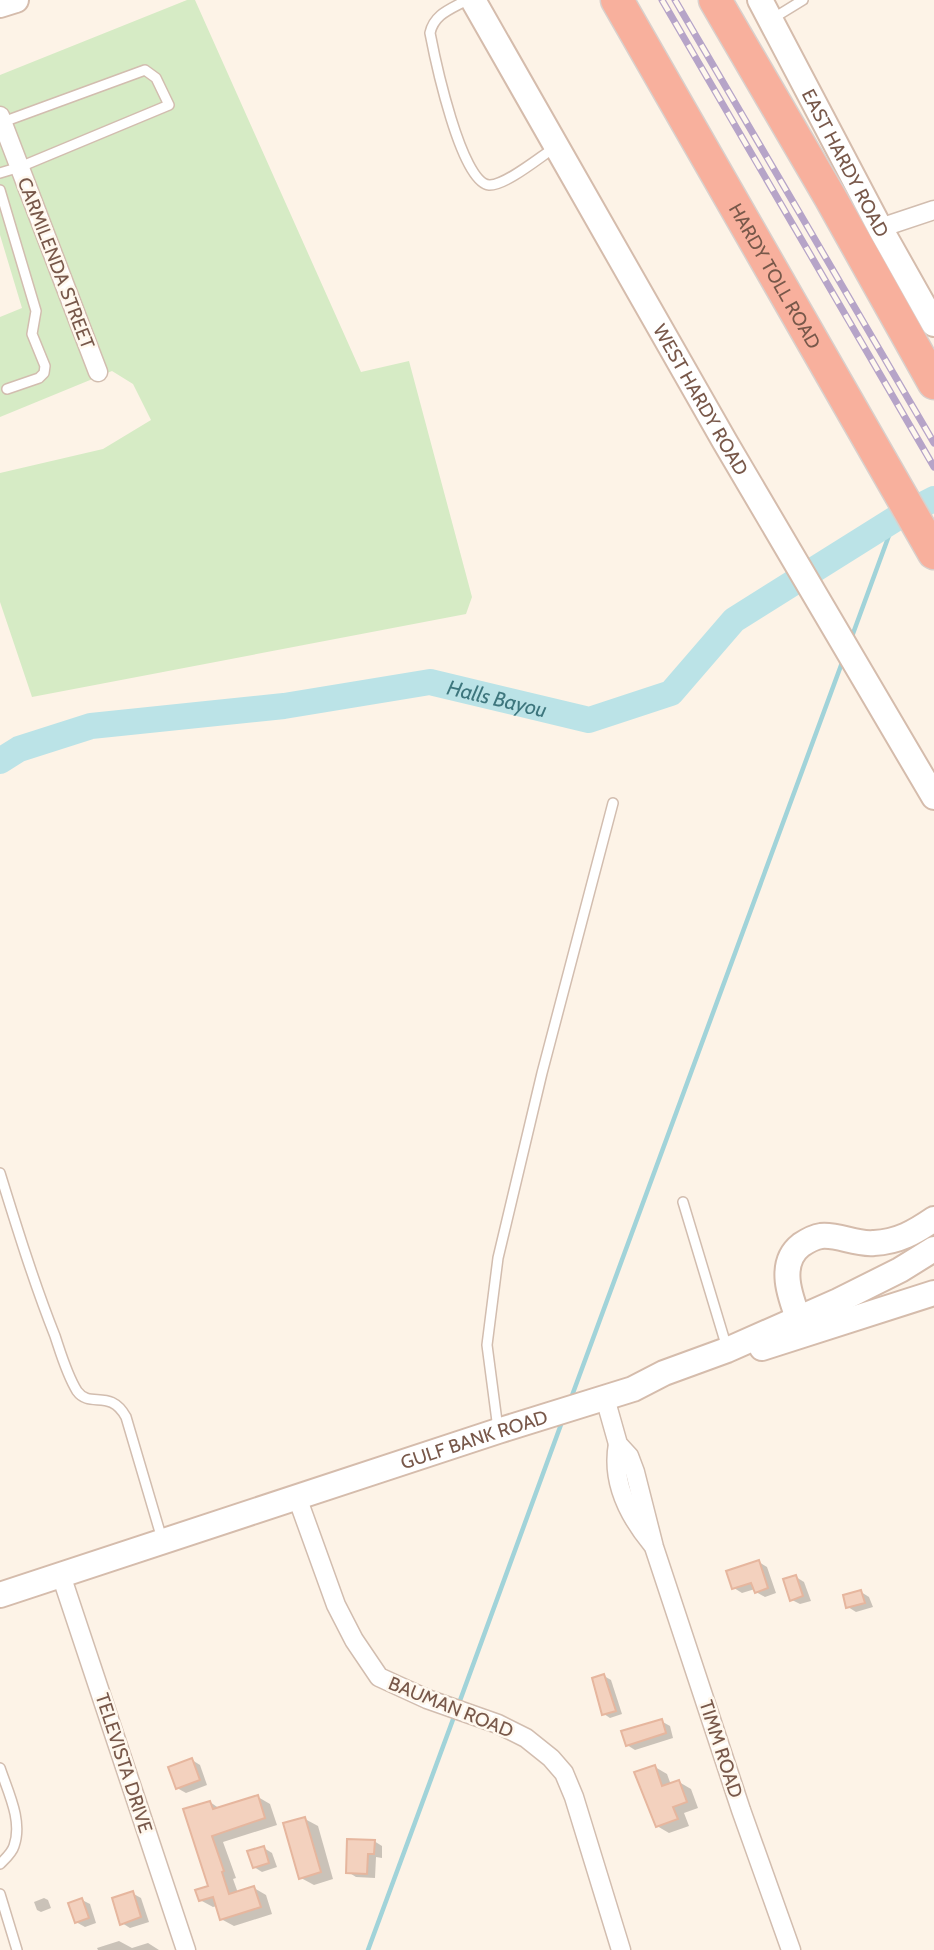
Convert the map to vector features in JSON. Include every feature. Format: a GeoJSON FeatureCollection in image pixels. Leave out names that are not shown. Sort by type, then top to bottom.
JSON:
{"type":"FeatureCollection","features":[{"type":"Feature","properties":{"kind":"highway","name":"HARDY TOLL ROAD"},"geometry":{"type":"LineString","coordinates":[[617,0],[934,553]]}},
{"type":"Feature","properties":{"kind":"highway"},"geometry":{"type":"LineString","coordinates":[[715,0],[934,383]]}},
{"type":"Feature","properties":{"kind":"highway"},"geometry":{"type":"LineString","coordinates":[[732,0],[830,197]]}},
{"type":"Feature","properties":{"kind":"main road"},"geometry":{"type":"LineString","coordinates":[[0,5],[16,0]]}},
{"type":"Feature","properties":{"kind":"main road","name":"WEST HARDY ROAD"},"geometry":{"type":"LineString","coordinates":[[473,0],[725,442],[934,797]]}},
{"type":"Feature","properties":{"kind":"main road","name":"EAST HARDY ROAD"},"geometry":{"type":"LineString","coordinates":[[765,10],[934,324]]}},
{"type":"Feature","properties":{"kind":"main road"},"geometry":{"type":"LineString","coordinates":[[801,1326],[789,1293],[787,1269],[797,1248],[822,1236],[861,1244],[892,1241],[909,1235],[934,1219]]}},
{"type":"Feature","properties":{"kind":"main road","name":"GULF BANK ROAD"},"geometry":{"type":"LineString","coordinates":[[0,1595],[509,1427],[634,1389],[664,1373],[801,1326],[838,1301],[900,1270],[934,1249]]}},
{"type":"Feature","properties":{"kind":"main road"},"geometry":{"type":"LineString","coordinates":[[634,1389],[801,1326],[934,1293]]}},
{"type":"Feature","properties":{"kind":"street","name":"CARMILENDA STREET"},"geometry":{"type":"LineString","coordinates":[[1,119],[98,372]]}},
{"type":"Feature","properties":{"kind":"street"},"geometry":{"type":"LineString","coordinates":[[880,228],[934,210]]}},
{"type":"Feature","properties":{"kind":"street","name":"TIMM ROAD"},"geometry":{"type":"LineString","coordinates":[[599,1400],[618,1444],[616,1476],[625,1504],[637,1526],[654,1547],[741,1810],[791,1950]]}},
{"type":"Feature","properties":{"kind":"street","name":"BAUMAN ROAD"},"geometry":{"type":"LineString","coordinates":[[297,1497],[336,1605],[354,1640],[379,1677],[427,1699],[498,1724],[526,1738],[551,1758],[564,1773],[574,1797],[621,1950]]}},
{"type":"Feature","properties":{"kind":"street","name":"TELEVISTA DRIVE"},"geometry":{"type":"LineString","coordinates":[[61,1575],[186,1950]]}},
{"type":"Feature","properties":{"kind":"lane"},"geometry":{"type":"LineString","coordinates":[[467,0],[439,15],[431,25],[430,33],[448,109],[472,169],[480,181],[492,185],[504,181],[557,147]]}},
{"type":"Feature","properties":{"kind":"lane"},"geometry":{"type":"LineString","coordinates":[[765,10],[803,0]]}},
{"type":"Feature","properties":{"kind":"lane"},"geometry":{"type":"LineString","coordinates":[[0,173],[169,105],[156,78],[145,71],[1,119]]}},
{"type":"Feature","properties":{"kind":"lane"},"geometry":{"type":"LineString","coordinates":[[0,190],[36,311],[32,334],[45,366],[44,373],[38,378],[7,390]]}},
{"type":"Feature","properties":{"kind":"lane"},"geometry":{"type":"LineString","coordinates":[[509,1427],[487,1345],[498,1258],[542,1073],[612,803]]}},
{"type":"Feature","properties":{"kind":"lane"},"geometry":{"type":"LineString","coordinates":[[0,1173],[71,1380],[79,1394],[91,1400],[105,1399],[119,1405],[163,1540]]}},
{"type":"Feature","properties":{"kind":"lane"},"geometry":{"type":"LineString","coordinates":[[683,1202],[727,1350]]}},
{"type":"Feature","properties":{"kind":"lane"},"geometry":{"type":"LineString","coordinates":[[0,1768],[15,1813],[17,1829],[14,1848],[0,1864]]}},
{"type":"Feature","properties":{"kind":"lane"},"geometry":{"type":"LineString","coordinates":[[0,1894],[16,1950]]}},
{"type":"Feature","properties":{"kind":"green space"},"geometry":{"type":"Polygon","coordinates":[[[187,0],[195,0],[361,372],[409,361],[472,597],[466,614],[32,697],[0,602],[0,473],[103,449],[151,420],[133,384],[112,371],[0,417],[0,317],[22,308],[0,235],[0,75],[187,0]]]}},
{"type":"Feature","properties":{"kind":"building"},"geometry":{"type":"Polygon","coordinates":[[[759,1560],[768,1588],[755,1593],[751,1583],[732,1589],[726,1571],[759,1560]]]}},
{"type":"Feature","properties":{"kind":"building"},"geometry":{"type":"Polygon","coordinates":[[[796,1575],[803,1596],[790,1601],[783,1579],[796,1575]]]}},
{"type":"Feature","properties":{"kind":"building"},"geometry":{"type":"Polygon","coordinates":[[[861,1590],[865,1603],[846,1608],[843,1595],[861,1590]]]}},
{"type":"Feature","properties":{"kind":"building"},"geometry":{"type":"Polygon","coordinates":[[[604,1674],[616,1711],[602,1715],[592,1678],[604,1674]]]}},
{"type":"Feature","properties":{"kind":"building"},"geometry":{"type":"Polygon","coordinates":[[[662,1719],[666,1733],[626,1746],[621,1731],[662,1719]]]}},
{"type":"Feature","properties":{"kind":"building"},"geometry":{"type":"Polygon","coordinates":[[[192,1758],[200,1780],[176,1789],[168,1767],[192,1758]]]}},
{"type":"Feature","properties":{"kind":"building"},"geometry":{"type":"Polygon","coordinates":[[[655,1765],[662,1786],[679,1780],[687,1802],[673,1807],[678,1819],[656,1827],[634,1772],[655,1765]]]}},
{"type":"Feature","properties":{"kind":"building"},"geometry":{"type":"Polygon","coordinates":[[[258,1795],[265,1818],[212,1836],[229,1894],[254,1886],[261,1907],[220,1920],[213,1897],[199,1901],[195,1890],[208,1886],[183,1809],[210,1801],[213,1809],[258,1795]]]}},
{"type":"Feature","properties":{"kind":"building"},"geometry":{"type":"Polygon","coordinates":[[[305,1817],[321,1872],[299,1879],[283,1823],[305,1817]]]}},
{"type":"Feature","properties":{"kind":"building"},"geometry":{"type":"Polygon","coordinates":[[[347,1839],[375,1840],[374,1854],[368,1854],[367,1874],[346,1873],[347,1839]]]}},
{"type":"Feature","properties":{"kind":"building"},"geometry":{"type":"Polygon","coordinates":[[[264,1846],[269,1863],[253,1868],[247,1851],[264,1846]]]}},
{"type":"Feature","properties":{"kind":"building"},"geometry":{"type":"Polygon","coordinates":[[[133,1891],[141,1917],[120,1925],[112,1898],[133,1891]]]}},
{"type":"Feature","properties":{"kind":"building"},"geometry":{"type":"Polygon","coordinates":[[[82,1898],[89,1918],[75,1923],[68,1903],[82,1898]]]}},
{"type":"Feature","properties":{"kind":"waterway","name":"Halls Bayou"},"geometry":{"type":"LineString","coordinates":[[0,761],[19,749],[91,726],[284,706],[430,682],[589,720],[671,693],[734,620],[895,519],[934,499]]}},
{"type":"Feature","properties":{"kind":"waterway"},"geometry":{"type":"LineString","coordinates":[[851,639],[895,519]]}},
{"type":"Feature","properties":{"kind":"waterway"},"geometry":{"type":"LineString","coordinates":[[570,1401],[843,660]]}},
{"type":"Feature","properties":{"kind":"waterway"},"geometry":{"type":"LineString","coordinates":[[458,1706],[563,1419]]}},
{"type":"Feature","properties":{"kind":"waterway"},"geometry":{"type":"LineString","coordinates":[[368,1950],[455,1714]]}},
{"type":"Feature","properties":{"kind":"railway"},"geometry":{"type":"LineString","coordinates":[[662,0],[934,467]]}},
{"type":"Feature","properties":{"kind":"railway"},"geometry":{"type":"LineString","coordinates":[[675,0],[934,443]]}}]}
